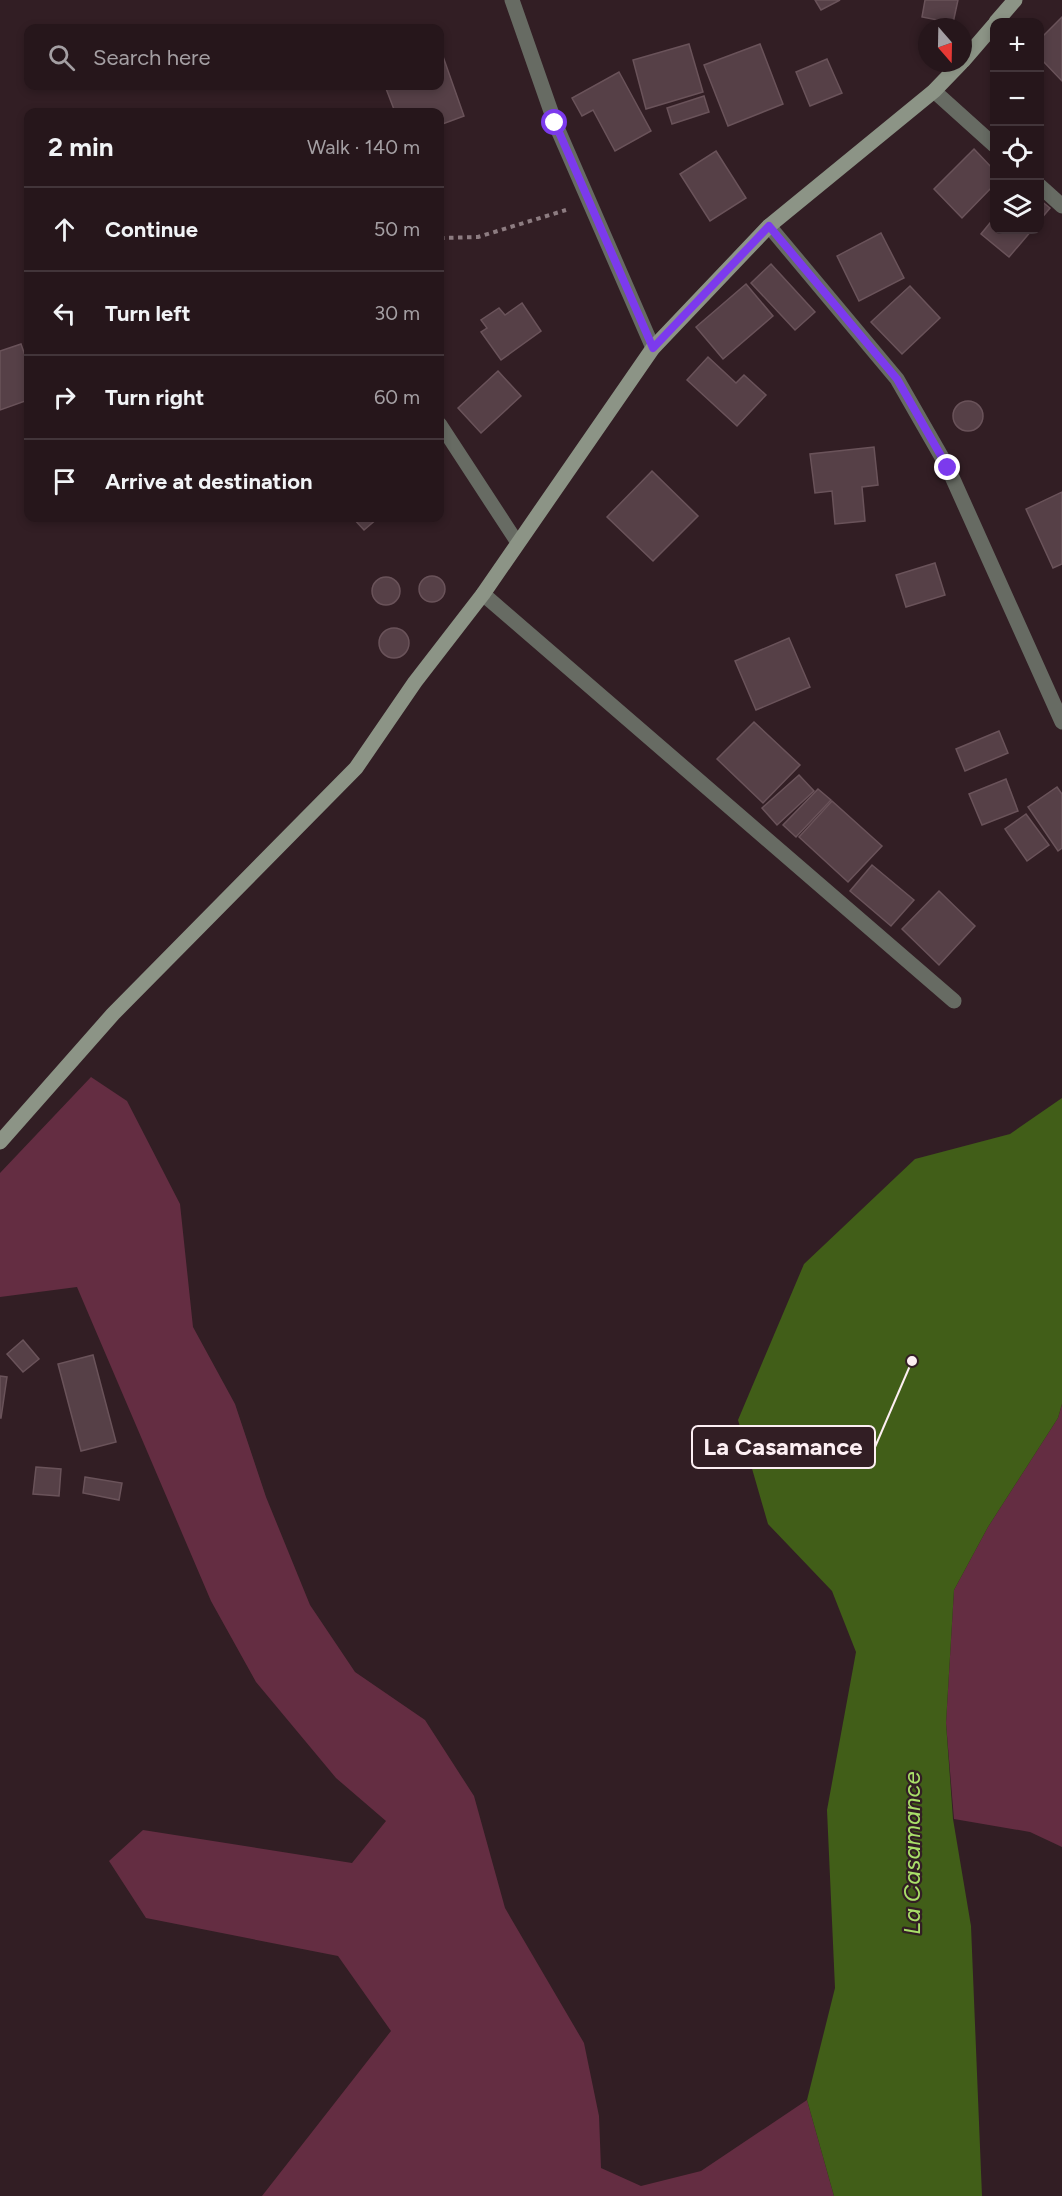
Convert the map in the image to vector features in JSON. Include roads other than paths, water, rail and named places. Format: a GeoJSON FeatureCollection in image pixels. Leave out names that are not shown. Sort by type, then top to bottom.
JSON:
{"type":"FeatureCollection","features":[{"type":"Feature","properties":{"kind":"street"},"geometry":{"type":"LineString","coordinates":[[512,0],[555,123],[653,348]]}},
{"type":"Feature","properties":{"kind":"street"},"geometry":{"type":"LineString","coordinates":[[1000,18],[1015,0]]}},
{"type":"Feature","properties":{"kind":"street"},"geometry":{"type":"LineString","coordinates":[[972,50],[990,30]]}},
{"type":"Feature","properties":{"kind":"street"},"geometry":{"type":"LineString","coordinates":[[0,1142],[113,1014],[357,768],[415,682],[483,594],[653,348],[769,226],[934,91],[952,72]]}},
{"type":"Feature","properties":{"kind":"street"},"geometry":{"type":"LineString","coordinates":[[934,91],[990,141]]}},
{"type":"Feature","properties":{"kind":"street"},"geometry":{"type":"LineString","coordinates":[[1044,190],[1062,206]]}},
{"type":"Feature","properties":{"kind":"street"},"geometry":{"type":"LineString","coordinates":[[769,226],[897,379],[948,468],[1062,722]]}},
{"type":"Feature","properties":{"kind":"street"},"geometry":{"type":"LineString","coordinates":[[483,594],[954,1001]]}},
{"type":"Feature","properties":{"kind":"lane"},"geometry":{"type":"LineString","coordinates":[[444,430],[517,542]]}},
{"type":"Feature","properties":{"kind":"water"},"geometry":{"type":"Polygon","coordinates":[[[1062,1098],[1062,1404],[1058,1418],[988,1527],[954,1590],[946,1723],[953,1819],[971,1926],[982,2196],[834,2196],[807,2100],[835,1988],[827,1810],[856,1652],[832,1591],[768,1524],[738,1420],[804,1264],[915,1159],[1010,1134],[1062,1098]]]}},
{"type":"Feature","properties":{"kind":"place","name":"La Casamance"},"geometry":{"type":"Point","coordinates":[912,1361]}}]}
